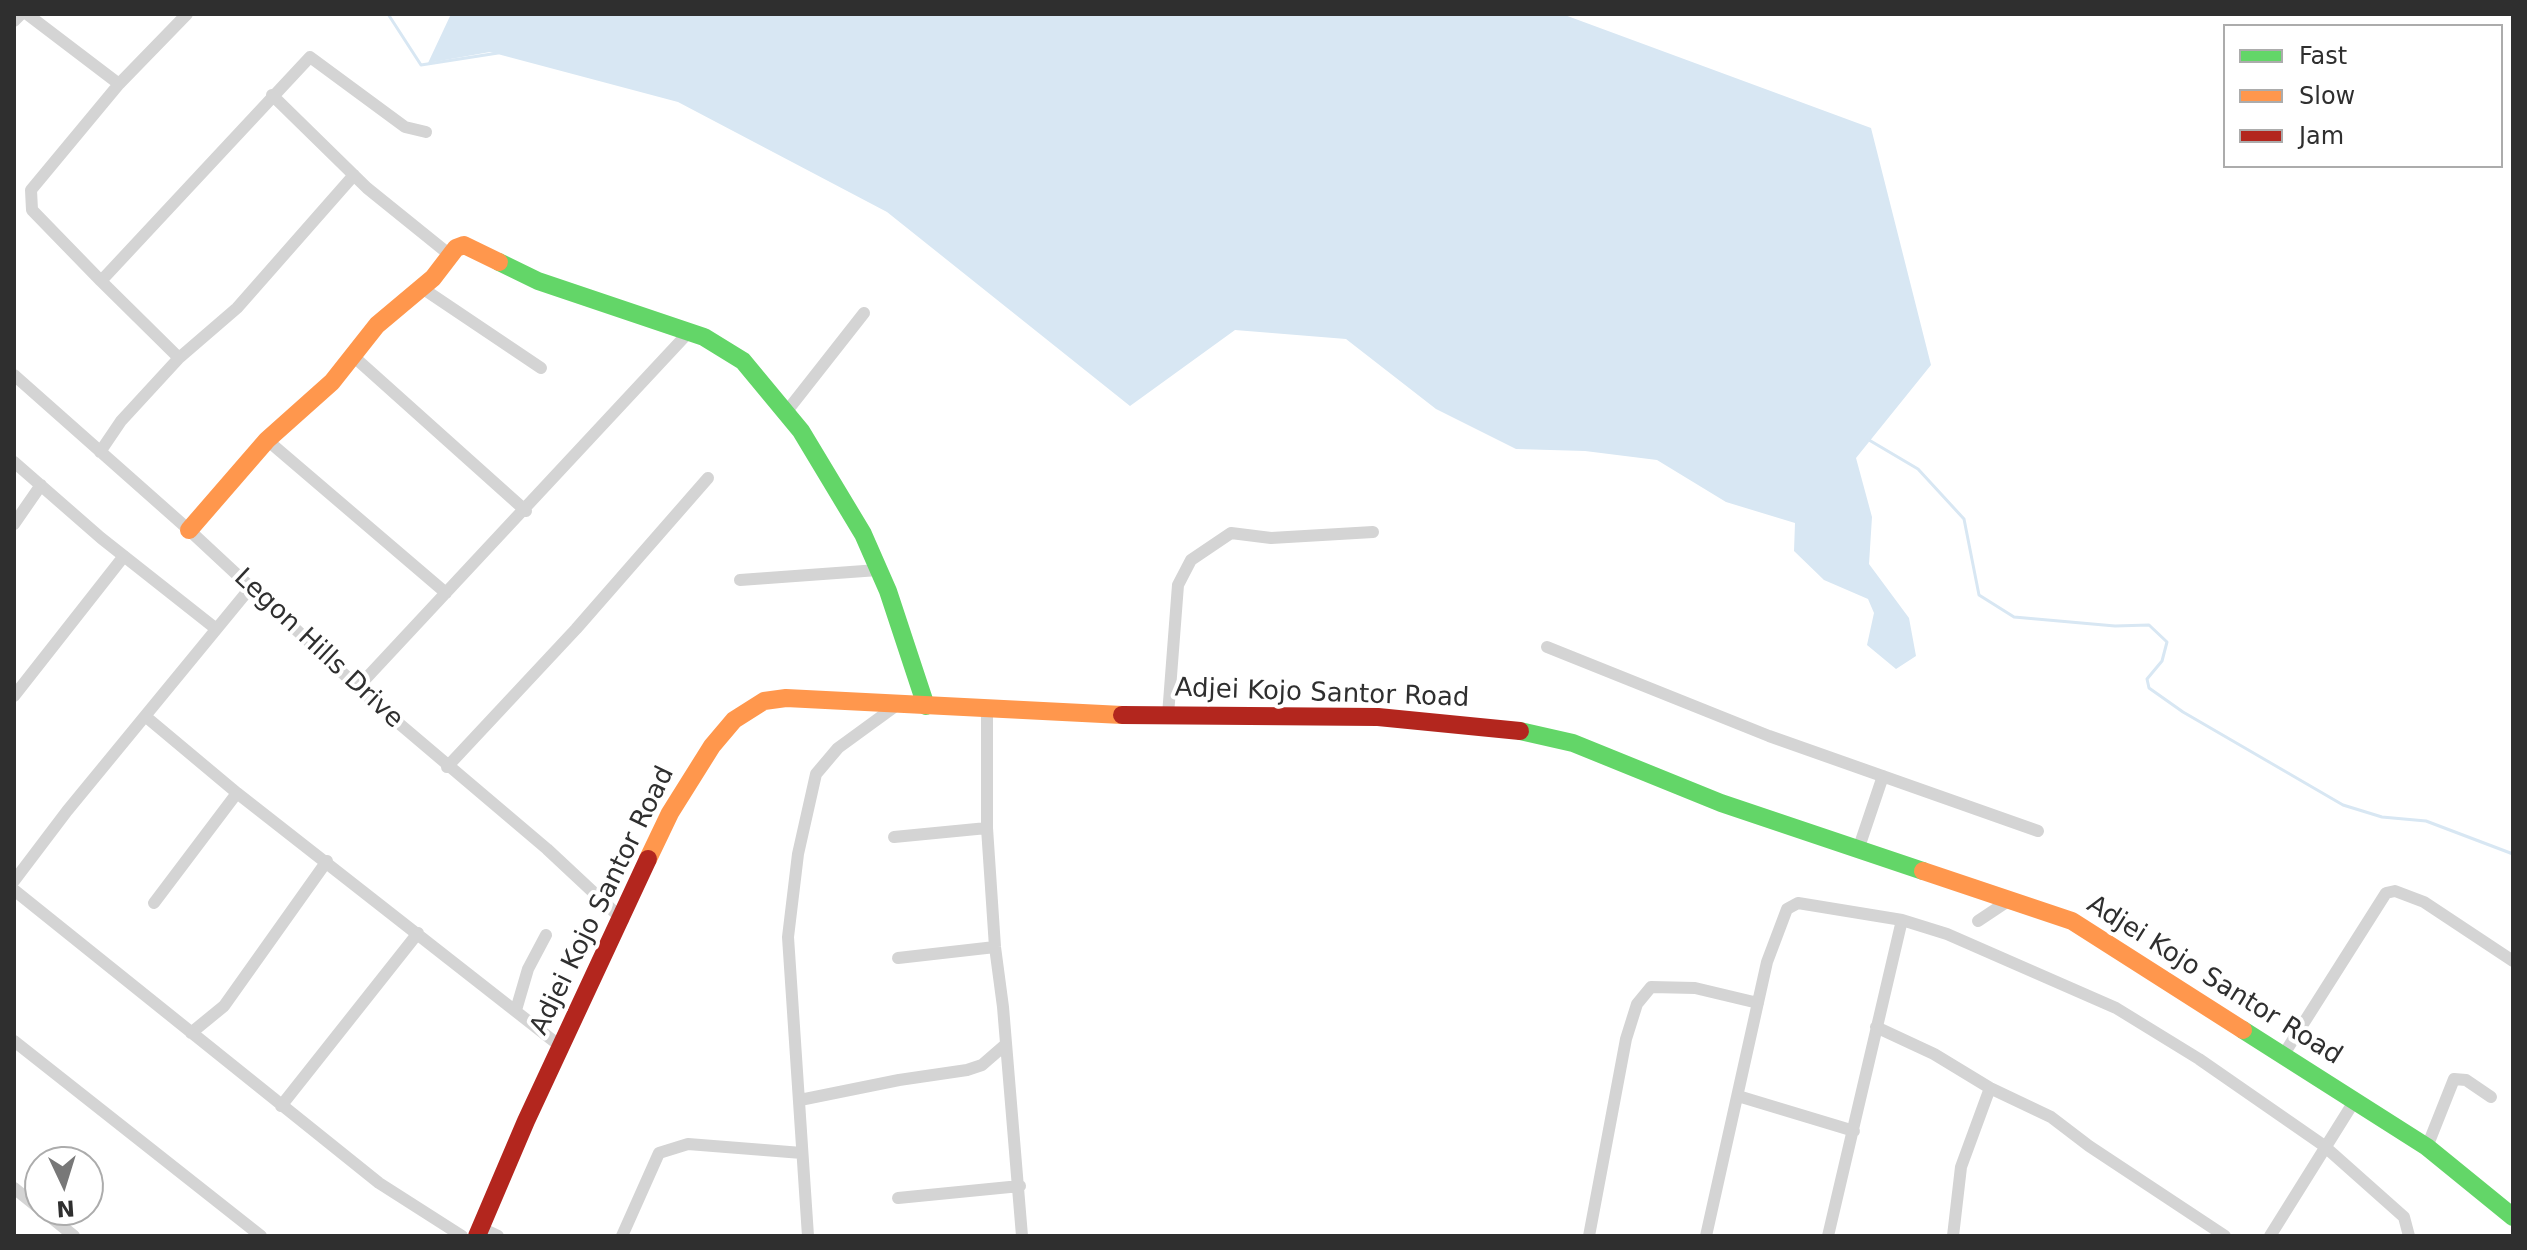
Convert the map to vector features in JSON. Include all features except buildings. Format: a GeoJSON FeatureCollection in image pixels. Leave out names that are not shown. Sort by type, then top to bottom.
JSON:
{"type":"FeatureCollection","features":[{"type":"Feature","properties":{"kind":"street"},"geometry":{"type":"LineString","coordinates":[[14,21],[21,14]]}},
{"type":"Feature","properties":{"kind":"street"},"geometry":{"type":"LineString","coordinates":[[27,14],[119,84]]}},
{"type":"Feature","properties":{"kind":"street"},"geometry":{"type":"LineString","coordinates":[[179,358],[49,231],[32,210],[30,199],[35,183],[72,145],[119,84],[187,14]]}},
{"type":"Feature","properties":{"kind":"street"},"geometry":{"type":"LineString","coordinates":[[101,281],[310,57],[405,127],[426,132]]}},
{"type":"Feature","properties":{"kind":"street"},"geometry":{"type":"LineString","coordinates":[[272,95],[354,175],[450,255]]}},
{"type":"Feature","properties":{"kind":"street"},"geometry":{"type":"LineString","coordinates":[[100,452],[121,421],[179,358],[237,308],[354,175]]}},
{"type":"Feature","properties":{"kind":"street"},"geometry":{"type":"LineString","coordinates":[[14,202],[30,199]]}},
{"type":"Feature","properties":{"kind":"street"},"geometry":{"type":"LineString","coordinates":[[189,530],[267,440],[332,382],[377,325],[422,288],[440,271],[450,255],[464,245],[538,281],[657,318],[727,349],[743,361],[787,411],[863,534],[901,626],[926,706]]}},
{"type":"Feature","properties":{"kind":"street"},"geometry":{"type":"LineString","coordinates":[[422,288],[541,368]]}},
{"type":"Feature","properties":{"kind":"street"},"geometry":{"type":"LineString","coordinates":[[787,411],[864,313]]}},
{"type":"Feature","properties":{"kind":"street"},"geometry":{"type":"LineString","coordinates":[[358,687],[526,511],[689,332]]}},
{"type":"Feature","properties":{"kind":"street"},"geometry":{"type":"LineString","coordinates":[[353,356],[526,511]]}},
{"type":"Feature","properties":{"kind":"street","name":"Legon Hills Drive"},"geometry":{"type":"LineString","coordinates":[[14,375],[189,530],[447,767],[547,849],[623,920]]}},
{"type":"Feature","properties":{"kind":"street"},"geometry":{"type":"LineString","coordinates":[[267,440],[446,593]]}},
{"type":"Feature","properties":{"kind":"street"},"geometry":{"type":"LineString","coordinates":[[14,462],[124,556],[215,628]]}},
{"type":"Feature","properties":{"kind":"street"},"geometry":{"type":"LineString","coordinates":[[447,767],[576,629],[708,478]]}},
{"type":"Feature","properties":{"kind":"street"},"geometry":{"type":"LineString","coordinates":[[14,524],[41,485]]}},
{"type":"Feature","properties":{"kind":"street"},"geometry":{"type":"LineString","coordinates":[[1168,715],[1178,585],[1191,560],[1231,533],[1277,538],[1373,532]]}},
{"type":"Feature","properties":{"kind":"street"},"geometry":{"type":"LineString","coordinates":[[14,696],[124,556]]}},
{"type":"Feature","properties":{"kind":"street"},"geometry":{"type":"LineString","coordinates":[[740,580],[878,570]]}},
{"type":"Feature","properties":{"kind":"street"},"geometry":{"type":"LineString","coordinates":[[14,881],[251,587]]}},
{"type":"Feature","properties":{"kind":"street"},"geometry":{"type":"LineString","coordinates":[[1547,647],[1769,736],[2038,831]]}},
{"type":"Feature","properties":{"kind":"street","name":"Adjei Kojo Santor Road"},"geometry":{"type":"LineString","coordinates":[[485,1233],[560,1046],[623,920],[642,870],[675,805],[721,733],[746,710],[764,701],[786,698],[987,710],[1378,717],[1452,721],[1540,733],[1605,753],[1658,780],[1858,850],[2012,899],[2087,929],[2427,1147],[2500,1203],[2513,1217]]}},
{"type":"Feature","properties":{"kind":"street"},"geometry":{"type":"LineString","coordinates":[[808,1236],[788,937],[809,792],[816,774],[838,748],[897,705]]}},
{"type":"Feature","properties":{"kind":"street"},"geometry":{"type":"LineString","coordinates":[[987,710],[987,828],[1022,1236]]}},
{"type":"Feature","properties":{"kind":"street"},"geometry":{"type":"LineString","coordinates":[[145,716],[237,793],[560,1046]]}},
{"type":"Feature","properties":{"kind":"street"},"geometry":{"type":"LineString","coordinates":[[1858,850],[1883,776]]}},
{"type":"Feature","properties":{"kind":"street"},"geometry":{"type":"LineString","coordinates":[[154,903],[237,793]]}},
{"type":"Feature","properties":{"kind":"street"},"geometry":{"type":"LineString","coordinates":[[894,837],[987,828]]}},
{"type":"Feature","properties":{"kind":"street"},"geometry":{"type":"LineString","coordinates":[[191,1033],[224,1006],[327,861]]}},
{"type":"Feature","properties":{"kind":"street"},"geometry":{"type":"LineString","coordinates":[[14,890],[389,1190],[462,1236]]}},
{"type":"Feature","properties":{"kind":"street"},"geometry":{"type":"LineString","coordinates":[[2284,1054],[2386,893],[2395,891],[2424,902],[2513,961]]}},
{"type":"Feature","properties":{"kind":"street"},"geometry":{"type":"LineString","coordinates":[[1978,921],[1994,907],[2012,899]]}},
{"type":"Feature","properties":{"kind":"street"},"geometry":{"type":"LineString","coordinates":[[1706,1236],[1767,962],[1787,909],[1798,903],[1902,920],[1966,942],[2116,1008],[2199,1059],[2323,1145],[2404,1217],[2409,1236]]}},
{"type":"Feature","properties":{"kind":"street"},"geometry":{"type":"LineString","coordinates":[[1828,1236],[1902,920]]}},
{"type":"Feature","properties":{"kind":"street"},"geometry":{"type":"LineString","coordinates":[[281,1106],[418,933]]}},
{"type":"Feature","properties":{"kind":"street"},"geometry":{"type":"LineString","coordinates":[[516,1010],[528,969],[546,935]]}},
{"type":"Feature","properties":{"kind":"street"},"geometry":{"type":"LineString","coordinates":[[898,958],[995,947]]}},
{"type":"Feature","properties":{"kind":"street"},"geometry":{"type":"LineString","coordinates":[[1589,1236],[1626,1039],[1637,1004],[1651,987],[1695,988],[1758,1003]]}},
{"type":"Feature","properties":{"kind":"street"},"geometry":{"type":"LineString","coordinates":[[1876,1027],[1934,1054],[1990,1088],[2051,1117],[2089,1146],[2225,1236]]}},
{"type":"Feature","properties":{"kind":"street"},"geometry":{"type":"LineString","coordinates":[[14,1041],[261,1236]]}},
{"type":"Feature","properties":{"kind":"street"},"geometry":{"type":"LineString","coordinates":[[800,1100],[869,1085],[967,1070],[982,1065],[1005,1045]]}},
{"type":"Feature","properties":{"kind":"street"},"geometry":{"type":"LineString","coordinates":[[2427,1147],[2454,1079],[2466,1080],[2491,1097]]}},
{"type":"Feature","properties":{"kind":"street"},"geometry":{"type":"LineString","coordinates":[[1953,1236],[1961,1167],[1990,1088]]}},
{"type":"Feature","properties":{"kind":"street"},"geometry":{"type":"LineString","coordinates":[[1738,1096],[1854,1131]]}},
{"type":"Feature","properties":{"kind":"street"},"geometry":{"type":"LineString","coordinates":[[2270,1236],[2323,1145],[2355,1100]]}},
{"type":"Feature","properties":{"kind":"street"},"geometry":{"type":"LineString","coordinates":[[622,1236],[659,1153],[688,1144],[802,1153]]}},
{"type":"Feature","properties":{"kind":"street"},"geometry":{"type":"LineString","coordinates":[[898,1198],[1020,1186]]}},
{"type":"Feature","properties":{"kind":"shaded area"},"geometry":{"type":"Polygon","coordinates":[[[451,14],[1562,14],[1871,128],[1931,365],[1856,458],[1872,517],[1869,564],[1909,618],[1916,656],[1896,669],[1867,645],[1874,613],[1868,599],[1824,580],[1794,551],[1795,523],[1726,502],[1657,460],[1585,451],[1516,449],[1436,409],[1346,339],[1235,330],[1130,406],[887,212],[678,102],[490,52],[428,63],[451,14]]]}},
{"type":"Feature","properties":{"kind":"waterway"},"geometry":{"type":"LineString","coordinates":[[388,14],[421,65],[498,53]]}},
{"type":"Feature","properties":{"kind":"waterway"},"geometry":{"type":"LineString","coordinates":[[1869,440],[1918,469],[1964,519],[1979,595],[2014,617],[2115,626],[2149,625],[2167,642],[2162,661],[2147,679],[2149,688],[2183,712],[2343,805],[2382,817],[2426,821],[2513,854]]}},
{"type":"Feature","properties":{"kind":"traffic: fast"},"geometry":{"type":"LineString","coordinates":[[499,262],[538,281],[704,337],[743,361],[801,431],[863,534],[888,591],[926,706]]}},
{"type":"Feature","properties":{"kind":"traffic: fast"},"geometry":{"type":"LineString","coordinates":[[1520,731],[1573,743],[1721,803],[1923,871]]}},
{"type":"Feature","properties":{"kind":"traffic: fast"},"geometry":{"type":"LineString","coordinates":[[2243,1030],[2427,1147],[2513,1217]]}},
{"type":"Feature","properties":{"kind":"traffic: slow"},"geometry":{"type":"LineString","coordinates":[[189,530],[267,440],[332,382],[377,325],[433,278],[456,248],[464,245],[499,262]]}},
{"type":"Feature","properties":{"kind":"traffic: slow"},"geometry":{"type":"LineString","coordinates":[[648,859],[670,813],[712,746],[734,720],[764,701],[786,698],[1122,715]]}},
{"type":"Feature","properties":{"kind":"traffic: slow"},"geometry":{"type":"LineString","coordinates":[[1923,871],[2072,921],[2243,1030]]}},
{"type":"Feature","properties":{"kind":"traffic: jam"},"geometry":{"type":"LineString","coordinates":[[1122,715],[1378,717],[1520,731]]}},
{"type":"Feature","properties":{"kind":"traffic: jam"},"geometry":{"type":"LineString","coordinates":[[477,1236],[526,1121],[648,859]]}}]}
